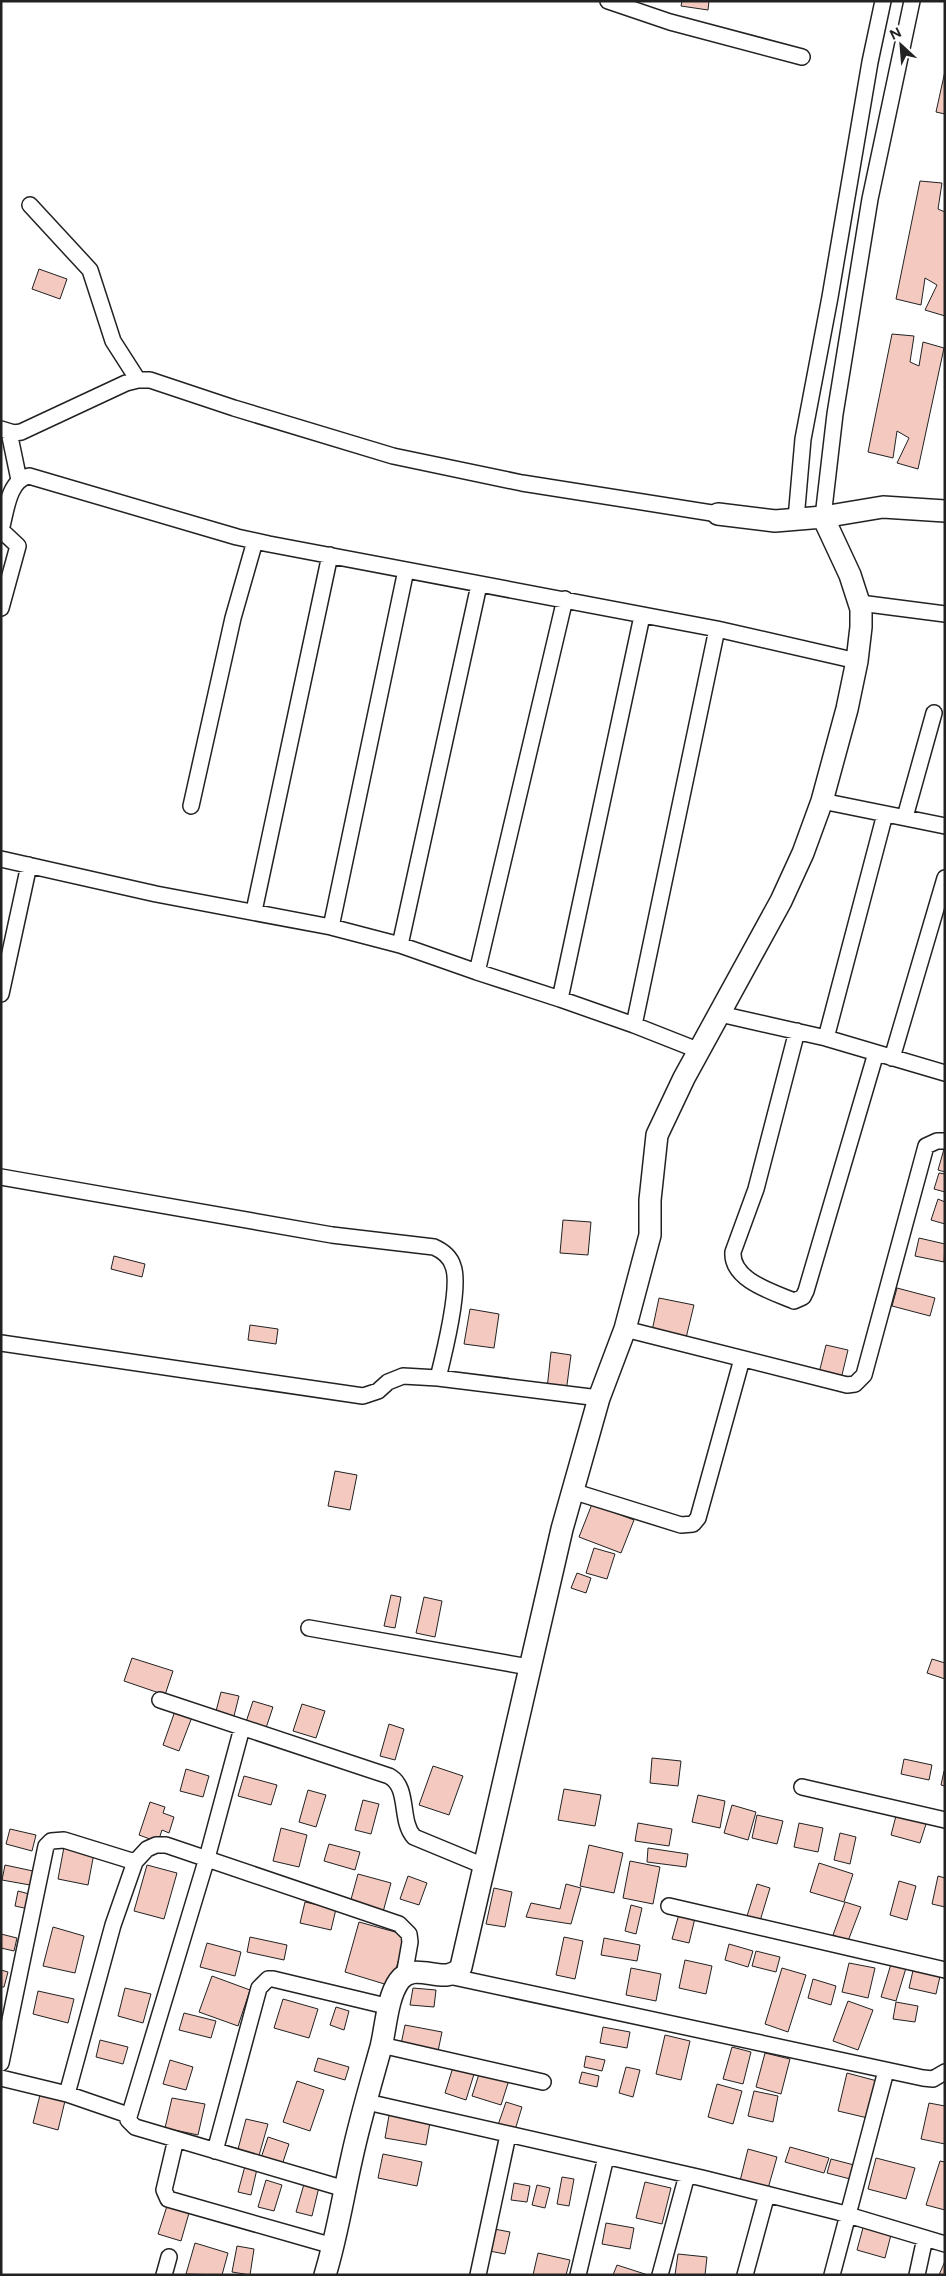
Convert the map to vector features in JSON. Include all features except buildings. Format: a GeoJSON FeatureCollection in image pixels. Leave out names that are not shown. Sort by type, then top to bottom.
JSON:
{"type":"FeatureCollection","features":[{"type":"Feature","properties":{"kind":"street"},"geometry":{"type":"LineString","coordinates":[[608,1],[647,15],[802,57]]}},
{"type":"Feature","properties":{"kind":"street"},"geometry":{"type":"LineString","coordinates":[[785,520],[803,439],[830,297],[870,62],[883,1]]}},
{"type":"Feature","properties":{"kind":"street"},"geometry":{"type":"LineString","coordinates":[[450,1976],[457,1973],[461,1967],[529,1667],[572,1491],[599,1398],[625,1329],[650,1235],[650,1200],[658,1135],[684,1078],[781,901],[822,801],[847,709],[857,661],[861,626],[860,603],[850,575],[823,517],[835,414],[870,199],[912,1]]}},
{"type":"Feature","properties":{"kind":"street"},"geometry":{"type":"LineString","coordinates":[[30,204],[90,270],[113,341],[138,380]]}},
{"type":"Feature","properties":{"kind":"street"},"geometry":{"type":"LineString","coordinates":[[19,480],[5,431],[21,432],[30,429],[138,380],[150,380],[170,385],[243,411],[402,458],[522,483],[718,514],[785,520],[823,517],[883,507],[945,511]]}},
{"type":"Feature","properties":{"kind":"street"},"geometry":{"type":"LineString","coordinates":[[1,608],[18,546],[1,530],[13,488],[19,480],[29,476],[255,541],[717,629],[857,661]]}},
{"type":"Feature","properties":{"kind":"street"},"geometry":{"type":"LineString","coordinates":[[191,806],[233,618],[255,541]]}},
{"type":"Feature","properties":{"kind":"street"},"geometry":{"type":"LineString","coordinates":[[254,911],[330,555]]}},
{"type":"Feature","properties":{"kind":"street"},"geometry":{"type":"LineString","coordinates":[[331,926],[406,570]]}},
{"type":"Feature","properties":{"kind":"street"},"geometry":{"type":"LineString","coordinates":[[400,945],[479,585]]}},
{"type":"Feature","properties":{"kind":"street"},"geometry":{"type":"LineString","coordinates":[[477,972],[565,599]]}},
{"type":"Feature","properties":{"kind":"street"},"geometry":{"type":"LineString","coordinates":[[860,603],[945,614]]}},
{"type":"Feature","properties":{"kind":"street"},"geometry":{"type":"LineString","coordinates":[[560,1000],[642,616]]}},
{"type":"Feature","properties":{"kind":"street"},"geometry":{"type":"LineString","coordinates":[[634,1024],[717,629]]}},
{"type":"Feature","properties":{"kind":"street"},"geometry":{"type":"LineString","coordinates":[[904,817],[934,713]]}},
{"type":"Feature","properties":{"kind":"street"},"geometry":{"type":"LineString","coordinates":[[822,801],[945,826]]}},
{"type":"Feature","properties":{"kind":"street"},"geometry":{"type":"LineString","coordinates":[[826,1038],[885,814]]}},
{"type":"Feature","properties":{"kind":"street"},"geometry":{"type":"LineString","coordinates":[[1,859],[156,894],[331,926],[400,945],[634,1024],[700,1051]]}},
{"type":"Feature","properties":{"kind":"street"},"geometry":{"type":"LineString","coordinates":[[1,994],[29,865]]}},
{"type":"Feature","properties":{"kind":"street"},"geometry":{"type":"LineString","coordinates":[[892,1058],[945,878]]}},
{"type":"Feature","properties":{"kind":"street"},"geometry":{"type":"LineString","coordinates":[[720,1014],[826,1038],[945,1073]]}},
{"type":"Feature","properties":{"kind":"street"},"geometry":{"type":"LineString","coordinates":[[797,1031],[756,1189],[733,1252],[732,1262],[741,1274],[794,1300],[803,1297],[806,1291],[876,1053]]}},
{"type":"Feature","properties":{"kind":"street"},"geometry":{"type":"LineString","coordinates":[[625,1329],[847,1385],[859,1381],[864,1375],[926,1146],[938,1141],[945,1141]]}},
{"type":"Feature","properties":{"kind":"street"},"geometry":{"type":"LineString","coordinates":[[1,1177],[332,1235],[434,1247],[444,1252],[450,1258],[454,1267],[456,1284],[448,1337],[438,1378]]}},
{"type":"Feature","properties":{"kind":"street"},"geometry":{"type":"LineString","coordinates":[[1,1343],[363,1396],[378,1391],[388,1382],[402,1376],[438,1378],[599,1398]]}},
{"type":"Feature","properties":{"kind":"street"},"geometry":{"type":"LineString","coordinates":[[572,1491],[681,1525],[693,1524],[698,1518],[742,1359]]}},
{"type":"Feature","properties":{"kind":"street"},"geometry":{"type":"LineString","coordinates":[[309,1628],[529,1667]]}},
{"type":"Feature","properties":{"kind":"street"},"geometry":{"type":"LineString","coordinates":[[160,1700],[394,1779],[401,1792],[408,1828],[414,1836],[484,1866]]}},
{"type":"Feature","properties":{"kind":"street"},"geometry":{"type":"LineString","coordinates":[[242,1728],[207,1858],[128,2120],[135,2127],[345,2189]]}},
{"type":"Feature","properties":{"kind":"street"},"geometry":{"type":"LineString","coordinates":[[802,1787],[945,1820]]}},
{"type":"Feature","properties":{"kind":"street"},"geometry":{"type":"LineString","coordinates":[[1,2063],[46,1846],[51,1841],[64,1840],[135,1862]]}},
{"type":"Feature","properties":{"kind":"street"},"geometry":{"type":"LineString","coordinates":[[67,2094],[113,1925],[135,1862],[146,1849],[156,1845],[166,1845],[207,1858],[399,1924],[409,1934],[410,1942],[404,1976]]}},
{"type":"Feature","properties":{"kind":"street"},"geometry":{"type":"LineString","coordinates":[[670,1906],[945,1970]]}},
{"type":"Feature","properties":{"kind":"street"},"geometry":{"type":"LineString","coordinates":[[325,2275],[390,2007],[399,1981],[404,1976],[416,1972],[450,1976],[886,2071],[932,2079],[945,2072]]}},
{"type":"Feature","properties":{"kind":"street"},"geometry":{"type":"LineString","coordinates":[[215,2151],[259,1988],[263,1983],[273,1978],[390,2007]]}},
{"type":"Feature","properties":{"kind":"street"},"geometry":{"type":"LineString","coordinates":[[381,2045],[543,2082]]}},
{"type":"Feature","properties":{"kind":"street"},"geometry":{"type":"LineString","coordinates":[[832,2275],[886,2071]]}},
{"type":"Feature","properties":{"kind":"street"},"geometry":{"type":"LineString","coordinates":[[1,2078],[67,2094],[128,2115]]}},
{"type":"Feature","properties":{"kind":"street"},"geometry":{"type":"LineString","coordinates":[[366,2102],[686,2174],[847,2215],[945,2244]]}},
{"type":"Feature","properties":{"kind":"street"},"geometry":{"type":"LineString","coordinates":[[478,2275],[508,2134]]}},
{"type":"Feature","properties":{"kind":"street"},"geometry":{"type":"LineString","coordinates":[[176,2139],[164,2190],[168,2199],[333,2246]]}},
{"type":"Feature","properties":{"kind":"street"},"geometry":{"type":"LineString","coordinates":[[578,2275],[606,2157]]}},
{"type":"Feature","properties":{"kind":"street"},"geometry":{"type":"LineString","coordinates":[[660,2275],[686,2174]]}},
{"type":"Feature","properties":{"kind":"street"},"geometry":{"type":"LineString","coordinates":[[745,2275],[767,2194]]}},
{"type":"Feature","properties":{"kind":"street"},"geometry":{"type":"LineString","coordinates":[[916,2275],[925,2238]]}},
{"type":"Feature","properties":{"kind":"street"},"geometry":{"type":"LineString","coordinates":[[164,2275],[169,2258]]}}]}
